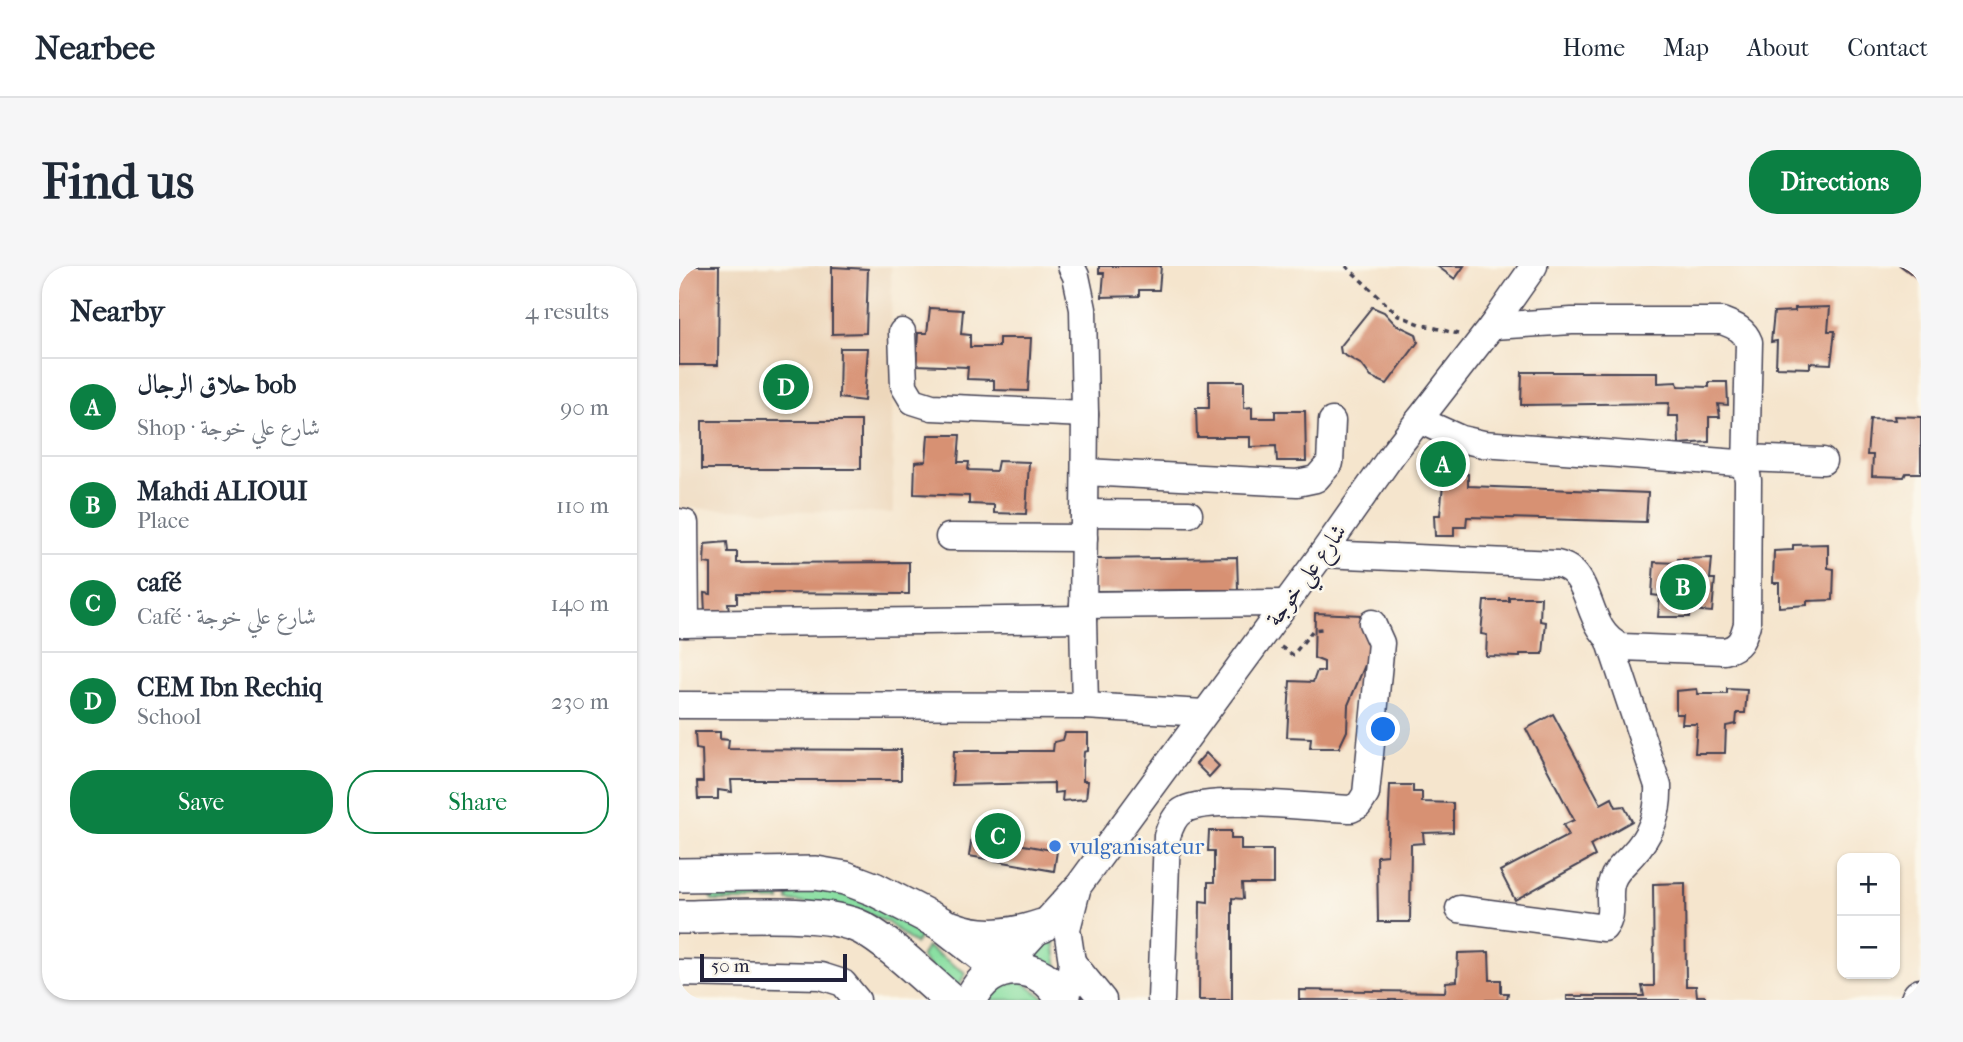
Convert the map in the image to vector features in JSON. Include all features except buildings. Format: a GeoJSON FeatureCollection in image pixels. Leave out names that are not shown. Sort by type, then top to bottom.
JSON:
{"type":"FeatureCollection","features":[{"type":"Feature","properties":{"kind":"main road"},"geometry":{"type":"LineString","coordinates":[[951,1000],[878,939],[861,928],[838,920],[814,917],[684,917],[684,875],[816,873],[835,876],[874,889],[961,932],[992,936],[1022,933],[1042,926]]}},
{"type":"Feature","properties":{"kind":"main road"},"geometry":{"type":"LineString","coordinates":[[942,924],[1002,970]]}},
{"type":"Feature","properties":{"kind":"main road"},"geometry":{"type":"LineString","coordinates":[[878,939],[910,977],[923,1000]]}},
{"type":"Feature","properties":{"kind":"main road"},"geometry":{"type":"LineString","coordinates":[[971,1000],[984,980],[1002,970],[1017,968],[1044,976],[1065,1000]]}},
{"type":"Feature","properties":{"kind":"street"},"geometry":{"type":"LineString","coordinates":[[1071,266],[1076,276],[1083,309],[1085,706]]}},
{"type":"Feature","properties":{"kind":"street","name":"شارع علي خوجة"},"geometry":{"type":"LineString","coordinates":[[1079,885],[1534,266]]}},
{"type":"Feature","properties":{"kind":"street"},"geometry":{"type":"LineString","coordinates":[[1487,332],[1572,321],[1723,321],[1746,334],[1749,342],[1746,464],[1747,624],[1743,639],[1735,648],[1725,650],[1622,647],[1610,642]]}},
{"type":"Feature","properties":{"kind":"street"},"geometry":{"type":"LineString","coordinates":[[902,332],[904,386],[913,401],[932,407],[1085,414]]}},
{"type":"Feature","properties":{"kind":"street"},"geometry":{"type":"LineString","coordinates":[[1419,420],[1461,439],[1483,444],[1746,464],[1823,461]]}},
{"type":"Feature","properties":{"kind":"street"},"geometry":{"type":"LineString","coordinates":[[1085,472],[1297,483],[1316,479],[1330,463],[1332,421]]}},
{"type":"Feature","properties":{"kind":"street"},"geometry":{"type":"LineString","coordinates":[[949,537],[1189,514]]}},
{"type":"Feature","properties":{"kind":"street"},"geometry":{"type":"LineString","coordinates":[[679,522],[685,523],[682,624],[1285,603]]}},
{"type":"Feature","properties":{"kind":"street"},"geometry":{"type":"LineString","coordinates":[[1322,554],[1568,566],[1577,575],[1601,630],[1610,642],[1658,786],[1659,805],[1651,832],[1619,868],[1611,882],[1609,923],[1604,928],[1459,909]]}},
{"type":"Feature","properties":{"kind":"street"},"geometry":{"type":"LineString","coordinates":[[1161,1000],[1167,836],[1182,810],[1208,802],[1351,809],[1359,805],[1366,794],[1381,643],[1372,623]]}},
{"type":"Feature","properties":{"kind":"street"},"geometry":{"type":"LineString","coordinates":[[679,705],[1085,706],[1204,713]]}},
{"type":"Feature","properties":{"kind":"street"},"geometry":{"type":"LineString","coordinates":[[1002,970],[1079,885]]}},
{"type":"Feature","properties":{"kind":"street"},"geometry":{"type":"LineString","coordinates":[[1065,1000],[1072,962],[1067,929],[1079,885]]}},
{"type":"Feature","properties":{"kind":"street"},"geometry":{"type":"LineString","coordinates":[[1072,962],[1103,1000]]}},
{"type":"Feature","properties":{"kind":"street"},"geometry":{"type":"LineString","coordinates":[[679,973],[821,976],[843,983],[857,1000]]}},
{"type":"Feature","properties":{"kind":"path"},"geometry":{"type":"LineString","coordinates":[[1346,266],[1398,315],[1420,324],[1487,332]]}},
{"type":"Feature","properties":{"kind":"path"},"geometry":{"type":"LineString","coordinates":[[1262,635],[1293,655],[1313,630],[1322,629]]}},
{"type":"Feature","properties":{"kind":"shaded area"},"geometry":{"type":"Polygon","coordinates":[[[679,266],[891,266],[893,513],[679,508],[679,266]]]}},
{"type":"Feature","properties":{"kind":"green space"},"geometry":{"type":"Polygon","coordinates":[[[780,884],[780,901],[713,901],[708,893],[709,888],[780,884]]]}},
{"type":"Feature","properties":{"kind":"green space"},"geometry":{"type":"Polygon","coordinates":[[[788,886],[838,891],[907,920],[922,934],[915,944],[887,922],[864,912],[788,901],[788,886]]]}},
{"type":"Feature","properties":{"kind":"green space"},"geometry":{"type":"Polygon","coordinates":[[[1053,933],[1058,969],[1033,958],[1053,933]]]}},
{"type":"Feature","properties":{"kind":"green space"},"geometry":{"type":"Polygon","coordinates":[[[927,947],[966,973],[960,983],[958,996],[921,957],[927,947]]]}},
{"type":"Feature","properties":{"kind":"green space"},"geometry":{"type":"Polygon","coordinates":[[[1020,980],[1048,1000],[985,1000],[992,989],[1020,980]]]}},
{"type":"Feature","properties":{"kind":"place","name":"CEM Ibn Rechiq"},"geometry":{"type":"Point","coordinates":[786,387]}},
{"type":"Feature","properties":{"kind":"place","name":"حلاق الرجال bob"},"geometry":{"type":"Point","coordinates":[1443,464]}},
{"type":"Feature","properties":{"kind":"place","name":"Mahdi ALIOUI"},"geometry":{"type":"Point","coordinates":[1683,587]}},
{"type":"Feature","properties":{"kind":"place","name":"café"},"geometry":{"type":"Point","coordinates":[998,836]}},
{"type":"Feature","properties":{"kind":"place","name":"vulganisateur"},"geometry":{"type":"Point","coordinates":[1055,846]}}]}
